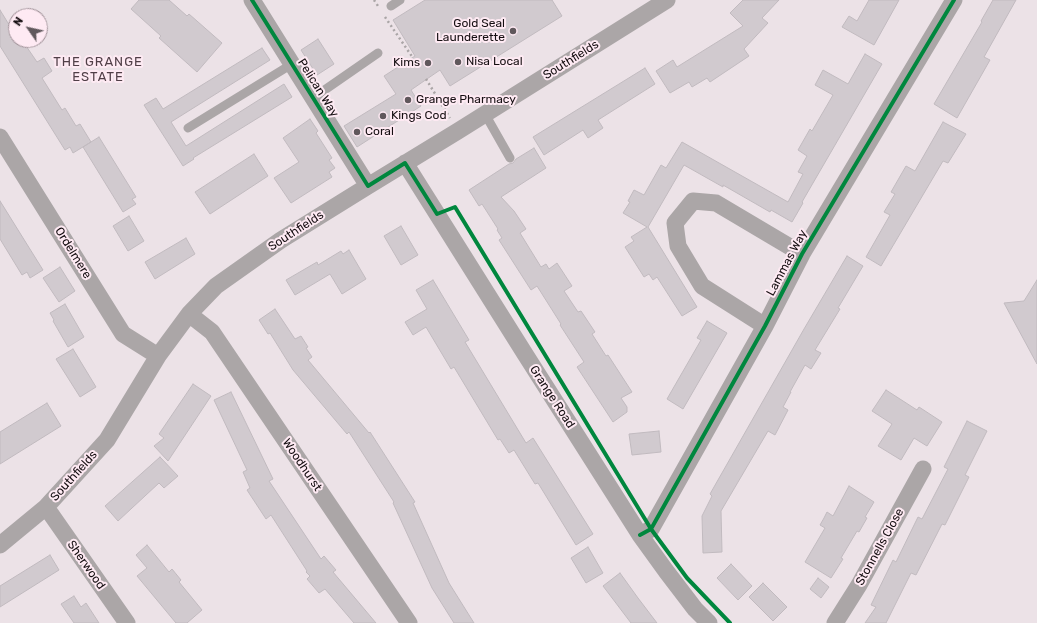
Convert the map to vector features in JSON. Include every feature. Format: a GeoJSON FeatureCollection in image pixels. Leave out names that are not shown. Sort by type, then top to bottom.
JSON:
{"type":"FeatureCollection","features":[{"type":"Feature","properties":{"kind":"street","name":"Pelican Way"},"geometry":{"type":"LineString","coordinates":[[252,0],[368,186]]}},
{"type":"Feature","properties":{"kind":"street","name":"Southfields"},"geometry":{"type":"LineString","coordinates":[[0,545],[46,507],[107,440],[158,356],[189,314],[216,286],[281,240],[485,114],[642,7],[667,0]]}},
{"type":"Feature","properties":{"kind":"street","name":"Lammas Way"},"geometry":{"type":"LineString","coordinates":[[640,535],[651,529],[765,326],[802,254],[954,0]]}},
{"type":"Feature","properties":{"kind":"street","name":"Ordelmere"},"geometry":{"type":"LineString","coordinates":[[0,137],[123,334],[158,356]]}},
{"type":"Feature","properties":{"kind":"street","name":"Grange Road"},"geometry":{"type":"LineString","coordinates":[[405,163],[640,535],[695,609],[709,623]]}},
{"type":"Feature","properties":{"kind":"street","name":"Lammas Way"},"geometry":{"type":"LineString","coordinates":[[765,326],[702,286],[678,246],[675,223],[693,201],[716,203],[802,254]]}},
{"type":"Feature","properties":{"kind":"street","name":"Woodhurst"},"geometry":{"type":"LineString","coordinates":[[189,314],[212,332],[409,623]]}},
{"type":"Feature","properties":{"kind":"street","name":"Stonnells Close"},"geometry":{"type":"LineString","coordinates":[[835,623],[859,585],[923,470]]}},
{"type":"Feature","properties":{"kind":"street","name":"Sherwood"},"geometry":{"type":"LineString","coordinates":[[46,507],[127,623]]}},
{"type":"Feature","properties":{"kind":"lane"},"geometry":{"type":"LineString","coordinates":[[391,6],[400,0]]}},
{"type":"Feature","properties":{"kind":"lane"},"geometry":{"type":"LineString","coordinates":[[314,98],[378,53]]}},
{"type":"Feature","properties":{"kind":"lane"},"geometry":{"type":"LineString","coordinates":[[188,128],[292,64]]}},
{"type":"Feature","properties":{"kind":"lane"},"geometry":{"type":"LineString","coordinates":[[485,114],[510,158]]}},
{"type":"Feature","properties":{"kind":"path"},"geometry":{"type":"LineString","coordinates":[[374,0],[378,6]]}},
{"type":"Feature","properties":{"kind":"path"},"geometry":{"type":"LineString","coordinates":[[383,13],[413,58]]}},
{"type":"Feature","properties":{"kind":"path"},"geometry":{"type":"LineString","coordinates":[[426,79],[458,131]]}},
{"type":"Feature","properties":{"kind":"building"},"geometry":{"type":"Polygon","coordinates":[[[139,0],[169,0],[187,16],[189,14],[222,43],[197,72],[159,38],[161,36],[131,9],[139,0]]]}},
{"type":"Feature","properties":{"kind":"building"},"geometry":{"type":"Polygon","coordinates":[[[425,0],[552,0],[562,16],[450,86],[440,70],[411,90],[421,106],[357,147],[344,126],[396,94],[384,76],[415,56],[393,20],[425,0]]]}},
{"type":"Feature","properties":{"kind":"building"},"geometry":{"type":"Polygon","coordinates":[[[743,0],[779,0],[762,18],[768,23],[744,49],[749,56],[710,82],[707,78],[692,87],[689,82],[670,93],[656,71],[673,60],[677,67],[743,26],[730,13],[743,0]]]}},
{"type":"Feature","properties":{"kind":"building"},"geometry":{"type":"Polygon","coordinates":[[[869,0],[899,0],[874,45],[842,27],[849,16],[857,21],[869,0]]]}},
{"type":"Feature","properties":{"kind":"building"},"geometry":{"type":"Polygon","coordinates":[[[993,0],[1016,0],[984,57],[990,60],[957,118],[934,104],[982,22],[981,21],[993,0]]]}},
{"type":"Feature","properties":{"kind":"building"},"geometry":{"type":"Polygon","coordinates":[[[0,10],[8,23],[8,48],[27,48],[37,62],[44,58],[52,71],[42,78],[62,110],[65,108],[76,126],[80,124],[91,142],[73,153],[70,147],[65,150],[0,46],[0,10]]]}},
{"type":"Feature","properties":{"kind":"building"},"geometry":{"type":"Polygon","coordinates":[[[318,39],[334,64],[317,75],[301,50],[318,39]]]}},
{"type":"Feature","properties":{"kind":"building"},"geometry":{"type":"Polygon","coordinates":[[[262,48],[270,60],[171,122],[186,146],[284,84],[292,97],[193,158],[194,159],[183,166],[144,105],[156,98],[163,109],[262,48]]]}},
{"type":"Feature","properties":{"kind":"building"},"geometry":{"type":"Polygon","coordinates":[[[865,54],[882,64],[802,202],[803,203],[792,222],[771,210],[770,212],[684,165],[648,227],[697,307],[682,316],[657,277],[653,280],[649,274],[644,277],[625,247],[634,241],[631,237],[647,227],[623,213],[630,202],[628,201],[634,190],[644,195],[661,165],[666,168],[682,142],[788,202],[803,174],[798,172],[807,156],[798,150],[810,129],[812,131],[833,95],[815,85],[823,70],[848,84],[865,54]]]}},
{"type":"Feature","properties":{"kind":"building"},"geometry":{"type":"Polygon","coordinates":[[[645,68],[655,84],[598,120],[603,128],[588,138],[583,130],[544,155],[533,137],[645,68]]]}},
{"type":"Feature","properties":{"kind":"building"},"geometry":{"type":"Polygon","coordinates":[[[310,119],[318,131],[316,133],[332,158],[329,160],[335,168],[329,172],[332,177],[291,203],[274,178],[299,162],[283,138],[310,119]]]}},
{"type":"Feature","properties":{"kind":"building"},"geometry":{"type":"Polygon","coordinates":[[[943,122],[966,134],[948,163],[943,161],[881,266],[866,257],[890,215],[884,212],[895,194],[891,192],[906,166],[915,171],[943,122]]]}},
{"type":"Feature","properties":{"kind":"building"},"geometry":{"type":"Polygon","coordinates":[[[99,137],[136,197],[132,199],[136,204],[123,212],[83,147],[99,137]]]}},
{"type":"Feature","properties":{"kind":"building"},"geometry":{"type":"Polygon","coordinates":[[[534,148],[546,168],[501,197],[514,211],[526,229],[520,233],[541,267],[546,264],[549,269],[557,263],[572,286],[564,291],[578,312],[581,311],[595,332],[592,334],[606,356],[608,355],[632,392],[621,398],[627,407],[627,412],[613,422],[577,367],[584,362],[560,325],[561,324],[537,286],[531,290],[499,240],[502,238],[497,230],[498,229],[482,204],[479,206],[469,190],[509,164],[513,163],[516,159],[534,148]]]}},
{"type":"Feature","properties":{"kind":"building"},"geometry":{"type":"Polygon","coordinates":[[[254,154],[268,176],[210,214],[195,192],[254,154]]]}},
{"type":"Feature","properties":{"kind":"building"},"geometry":{"type":"Polygon","coordinates":[[[0,201],[43,270],[30,278],[27,272],[22,275],[0,239],[0,201]]]}},
{"type":"Feature","properties":{"kind":"building"},"geometry":{"type":"Polygon","coordinates":[[[129,216],[144,241],[128,251],[113,226],[129,216]]]}},
{"type":"Feature","properties":{"kind":"building"},"geometry":{"type":"Polygon","coordinates":[[[401,226],[418,255],[401,265],[384,236],[401,226]]]}},
{"type":"Feature","properties":{"kind":"building"},"geometry":{"type":"Polygon","coordinates":[[[186,238],[195,254],[155,279],[145,262],[186,238]]]}},
{"type":"Feature","properties":{"kind":"building"},"geometry":{"type":"Polygon","coordinates":[[[349,250],[366,279],[342,294],[330,274],[295,295],[286,280],[317,262],[318,265],[341,251],[343,254],[349,250]]]}},
{"type":"Feature","properties":{"kind":"building"},"geometry":{"type":"Polygon","coordinates":[[[847,256],[863,266],[838,308],[840,309],[815,350],[821,353],[811,369],[805,365],[783,407],[788,410],[775,435],[768,431],[721,511],[722,552],[703,553],[702,516],[712,496],[710,494],[847,256]]]}},
{"type":"Feature","properties":{"kind":"building"},"geometry":{"type":"Polygon","coordinates":[[[60,267],[75,291],[59,302],[43,278],[60,267]]]}},
{"type":"Feature","properties":{"kind":"building"},"geometry":{"type":"Polygon","coordinates":[[[433,280],[469,340],[465,342],[526,443],[533,438],[593,534],[576,545],[538,483],[535,484],[514,450],[509,453],[500,439],[498,440],[454,367],[451,369],[426,327],[413,335],[405,322],[427,309],[416,290],[433,280]]]}},
{"type":"Feature","properties":{"kind":"building"},"geometry":{"type":"Polygon","coordinates":[[[1037,280],[1037,364],[1004,303],[1024,301],[1037,280]]]}},
{"type":"Feature","properties":{"kind":"building"},"geometry":{"type":"Polygon","coordinates":[[[65,304],[84,337],[68,347],[50,313],[65,304]]]}},
{"type":"Feature","properties":{"kind":"building"},"geometry":{"type":"Polygon","coordinates":[[[275,309],[295,339],[301,336],[312,357],[308,360],[369,433],[370,432],[415,502],[413,503],[449,583],[474,623],[454,623],[432,588],[393,503],[394,502],[349,432],[347,434],[293,370],[270,333],[268,334],[259,320],[275,309]]]}},
{"type":"Feature","properties":{"kind":"building"},"geometry":{"type":"Polygon","coordinates":[[[707,321],[727,333],[683,409],[667,399],[701,340],[697,338],[707,321]]]}},
{"type":"Feature","properties":{"kind":"building"},"geometry":{"type":"Polygon","coordinates":[[[73,349],[96,387],[80,397],[56,359],[73,349]]]}},
{"type":"Feature","properties":{"kind":"building"},"geometry":{"type":"Polygon","coordinates":[[[193,384],[211,396],[168,461],[154,446],[164,438],[159,434],[193,384]]]}},
{"type":"Feature","properties":{"kind":"building"},"geometry":{"type":"Polygon","coordinates":[[[886,390],[917,410],[919,407],[942,422],[927,446],[914,438],[901,460],[878,446],[892,424],[872,411],[886,390]]]}},
{"type":"Feature","properties":{"kind":"building"},"geometry":{"type":"Polygon","coordinates":[[[231,392],[273,479],[269,481],[321,559],[324,556],[336,570],[333,572],[376,623],[354,623],[325,589],[319,593],[307,579],[310,576],[306,572],[307,571],[271,515],[266,519],[247,490],[250,488],[243,472],[247,470],[214,400],[231,392]]]}},
{"type":"Feature","properties":{"kind":"building"},"geometry":{"type":"Polygon","coordinates":[[[47,403],[61,426],[0,464],[0,432],[47,403]]]}},
{"type":"Feature","properties":{"kind":"building"},"geometry":{"type":"Polygon","coordinates":[[[967,421],[987,431],[965,475],[969,477],[945,525],[942,524],[916,575],[911,573],[886,623],[865,623],[876,607],[871,605],[893,560],[896,562],[918,517],[922,519],[948,469],[944,467],[967,421]]]}},
{"type":"Feature","properties":{"kind":"building"},"geometry":{"type":"Polygon","coordinates":[[[659,431],[661,452],[632,455],[629,434],[659,431]]]}},
{"type":"Feature","properties":{"kind":"building"},"geometry":{"type":"Polygon","coordinates":[[[160,457],[178,476],[164,488],[159,483],[118,521],[105,506],[160,457]]]}},
{"type":"Feature","properties":{"kind":"building"},"geometry":{"type":"Polygon","coordinates":[[[849,486],[874,502],[865,517],[867,518],[859,532],[857,531],[841,558],[843,559],[831,578],[805,562],[825,528],[820,525],[827,512],[833,516],[849,486]]]}},
{"type":"Feature","properties":{"kind":"building"},"geometry":{"type":"Polygon","coordinates":[[[147,545],[169,572],[172,569],[181,580],[179,582],[202,610],[187,623],[176,623],[137,576],[147,568],[136,555],[147,545]]]}},
{"type":"Feature","properties":{"kind":"building"},"geometry":{"type":"Polygon","coordinates":[[[588,547],[603,573],[586,583],[571,558],[588,547]]]}},
{"type":"Feature","properties":{"kind":"building"},"geometry":{"type":"Polygon","coordinates":[[[50,555],[59,570],[0,607],[0,586],[50,555]]]}},
{"type":"Feature","properties":{"kind":"building"},"geometry":{"type":"Polygon","coordinates":[[[731,564],[752,586],[738,600],[717,578],[731,564]]]}},
{"type":"Feature","properties":{"kind":"building"},"geometry":{"type":"Polygon","coordinates":[[[620,573],[657,623],[631,623],[603,586],[620,573]]]}},
{"type":"Feature","properties":{"kind":"building"},"geometry":{"type":"Polygon","coordinates":[[[818,578],[829,587],[821,598],[810,589],[818,578]]]}},
{"type":"Feature","properties":{"kind":"building"},"geometry":{"type":"Polygon","coordinates":[[[763,583],[787,607],[773,621],[749,597],[763,583]]]}},
{"type":"Feature","properties":{"kind":"building"},"geometry":{"type":"Polygon","coordinates":[[[74,596],[81,607],[86,603],[99,623],[74,623],[61,604],[74,596]]]}},
{"type":"Feature","properties":{"kind":"cycle path"},"geometry":{"type":"LineString","coordinates":[[252,0],[368,186],[405,163],[437,214],[455,207],[651,529],[687,578],[730,623]]}},
{"type":"Feature","properties":{"kind":"cycle path"},"geometry":{"type":"LineString","coordinates":[[640,535],[651,529],[765,326],[802,254],[954,0]]}},
{"type":"Feature","properties":{"kind":"place","name":"Gold Seal Launderette"},"geometry":{"type":"Point","coordinates":[513,31]}},
{"type":"Feature","properties":{"kind":"place","name":"Nisa Local"},"geometry":{"type":"Point","coordinates":[458,62]}},
{"type":"Feature","properties":{"kind":"place","name":"Kims"},"geometry":{"type":"Point","coordinates":[428,63]}},
{"type":"Feature","properties":{"kind":"place","name":"Grange Pharmacy"},"geometry":{"type":"Point","coordinates":[408,100]}},
{"type":"Feature","properties":{"kind":"place","name":"Kings Cod"},"geometry":{"type":"Point","coordinates":[383,116]}},
{"type":"Feature","properties":{"kind":"place","name":"Coral"},"geometry":{"type":"Point","coordinates":[357,132]}},
{"type":"Feature","properties":{"kind":"district","name":"THE GRANGE ESTATE"},"geometry":{"type":"Point","coordinates":[98,70]}}]}
